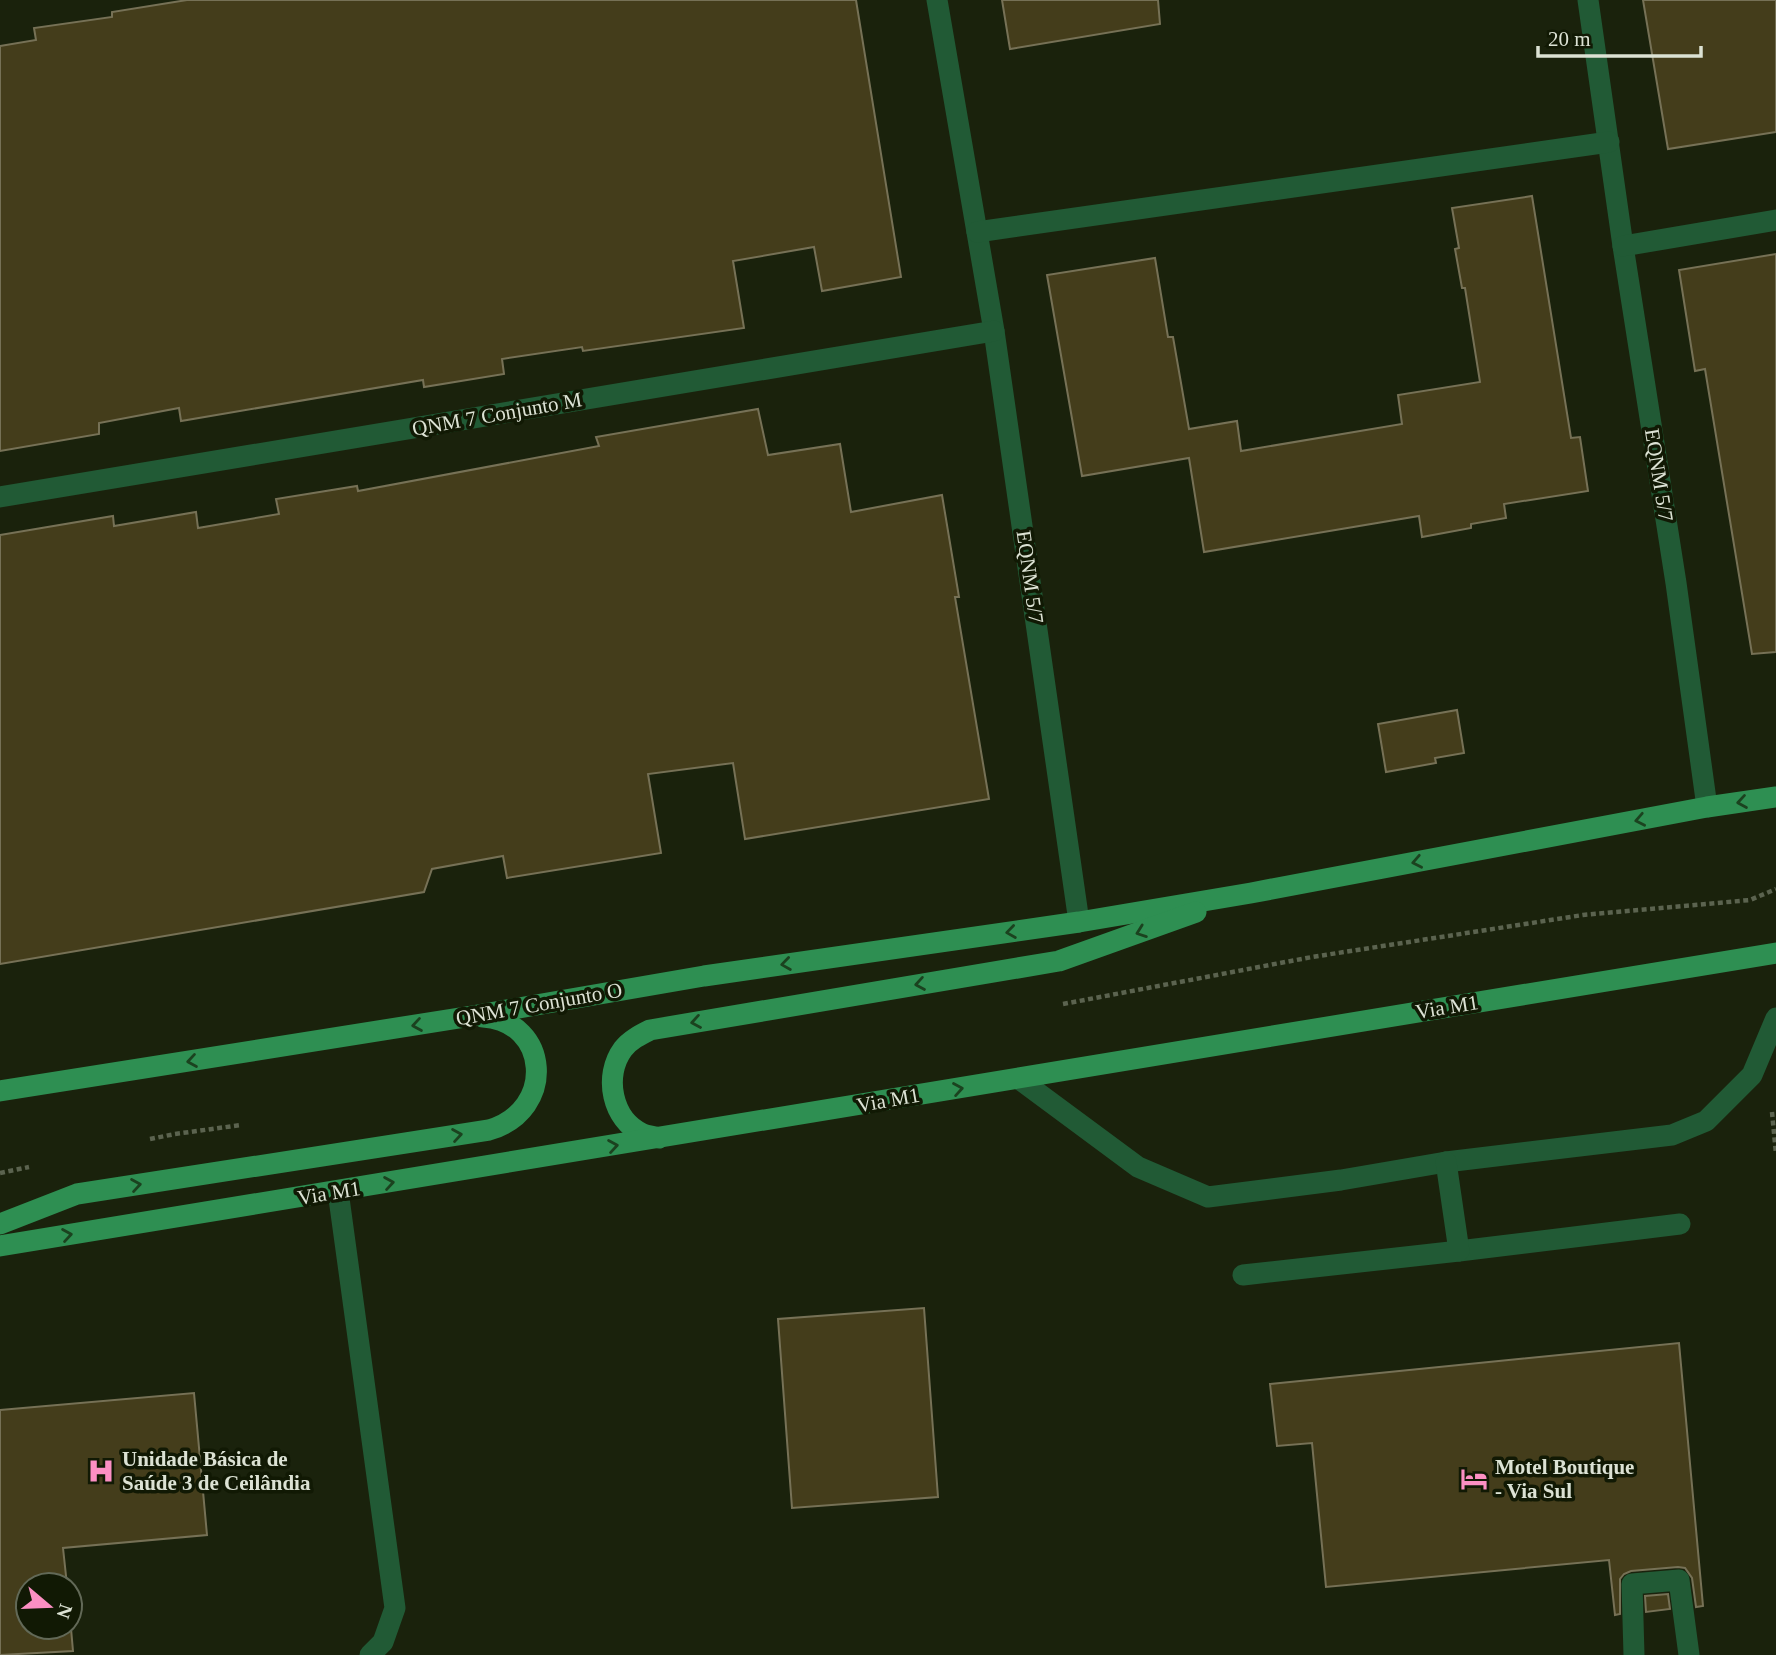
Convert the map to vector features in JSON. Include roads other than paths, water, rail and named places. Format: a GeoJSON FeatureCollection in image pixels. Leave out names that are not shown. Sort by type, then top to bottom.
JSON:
{"type":"FeatureCollection","features":[{"type":"Feature","properties":{"kind":"main road"},"geometry":{"type":"LineString","coordinates":[[1079,922],[1251,893],[1707,807],[1776,797]]}},
{"type":"Feature","properties":{"kind":"main road"},"geometry":{"type":"LineString","coordinates":[[662,1138],[643,1133],[626,1121],[616,1104],[611,1084],[615,1064],[623,1049],[634,1038],[650,1030],[1059,961],[1251,893]]}},
{"type":"Feature","properties":{"kind":"main road","name":"QNM 7 Conjunto O"},"geometry":{"type":"LineString","coordinates":[[0,1091],[704,976],[1079,922]]}},
{"type":"Feature","properties":{"kind":"main road","name":"Via M1"},"geometry":{"type":"LineString","coordinates":[[0,1246],[1776,953]]}},
{"type":"Feature","properties":{"kind":"main road"},"geometry":{"type":"LineString","coordinates":[[0,1224],[77,1194],[489,1130],[505,1125],[519,1115],[529,1102],[536,1086],[536,1064],[529,1043],[515,1027],[495,1018],[472,1016]]}},
{"type":"Feature","properties":{"kind":"street","name":"EQNM 5/7"},"geometry":{"type":"LineString","coordinates":[[937,0],[994,331],[1079,922]]}},
{"type":"Feature","properties":{"kind":"street","name":"EQNM 5/7"},"geometry":{"type":"LineString","coordinates":[[1588,0],[1707,807]]}},
{"type":"Feature","properties":{"kind":"street"},"geometry":{"type":"LineString","coordinates":[[977,232],[1609,142]]}},
{"type":"Feature","properties":{"kind":"street"},"geometry":{"type":"LineString","coordinates":[[1623,246],[1776,220]]}},
{"type":"Feature","properties":{"kind":"street","name":"QNM 7 Conjunto M"},"geometry":{"type":"LineString","coordinates":[[0,497],[994,331]]}},
{"type":"Feature","properties":{"kind":"street"},"geometry":{"type":"LineString","coordinates":[[1018,1079],[1138,1167],[1209,1197],[1340,1180],[1446,1162],[1672,1135],[1706,1121],[1752,1075],[1776,1018]]}},
{"type":"Feature","properties":{"kind":"street"},"geometry":{"type":"LineString","coordinates":[[1446,1162],[1459,1251]]}},
{"type":"Feature","properties":{"kind":"street"},"geometry":{"type":"LineString","coordinates":[[338,1191],[395,1608],[383,1642],[370,1655]]}},
{"type":"Feature","properties":{"kind":"street"},"geometry":{"type":"LineString","coordinates":[[1243,1275],[1680,1224]]}},
{"type":"Feature","properties":{"kind":"street"},"geometry":{"type":"LineString","coordinates":[[1634,1655],[1632,1584],[1679,1580],[1689,1655]]}},
{"type":"Feature","properties":{"kind":"place","name":"Unidade Básica de Saúde 3 de Ceilândia"},"geometry":{"type":"Point","coordinates":[101,1471]}},
{"type":"Feature","properties":{"kind":"place","name":"Motel Boutique - Via Sul"},"geometry":{"type":"Point","coordinates":[1474,1479]}}]}
